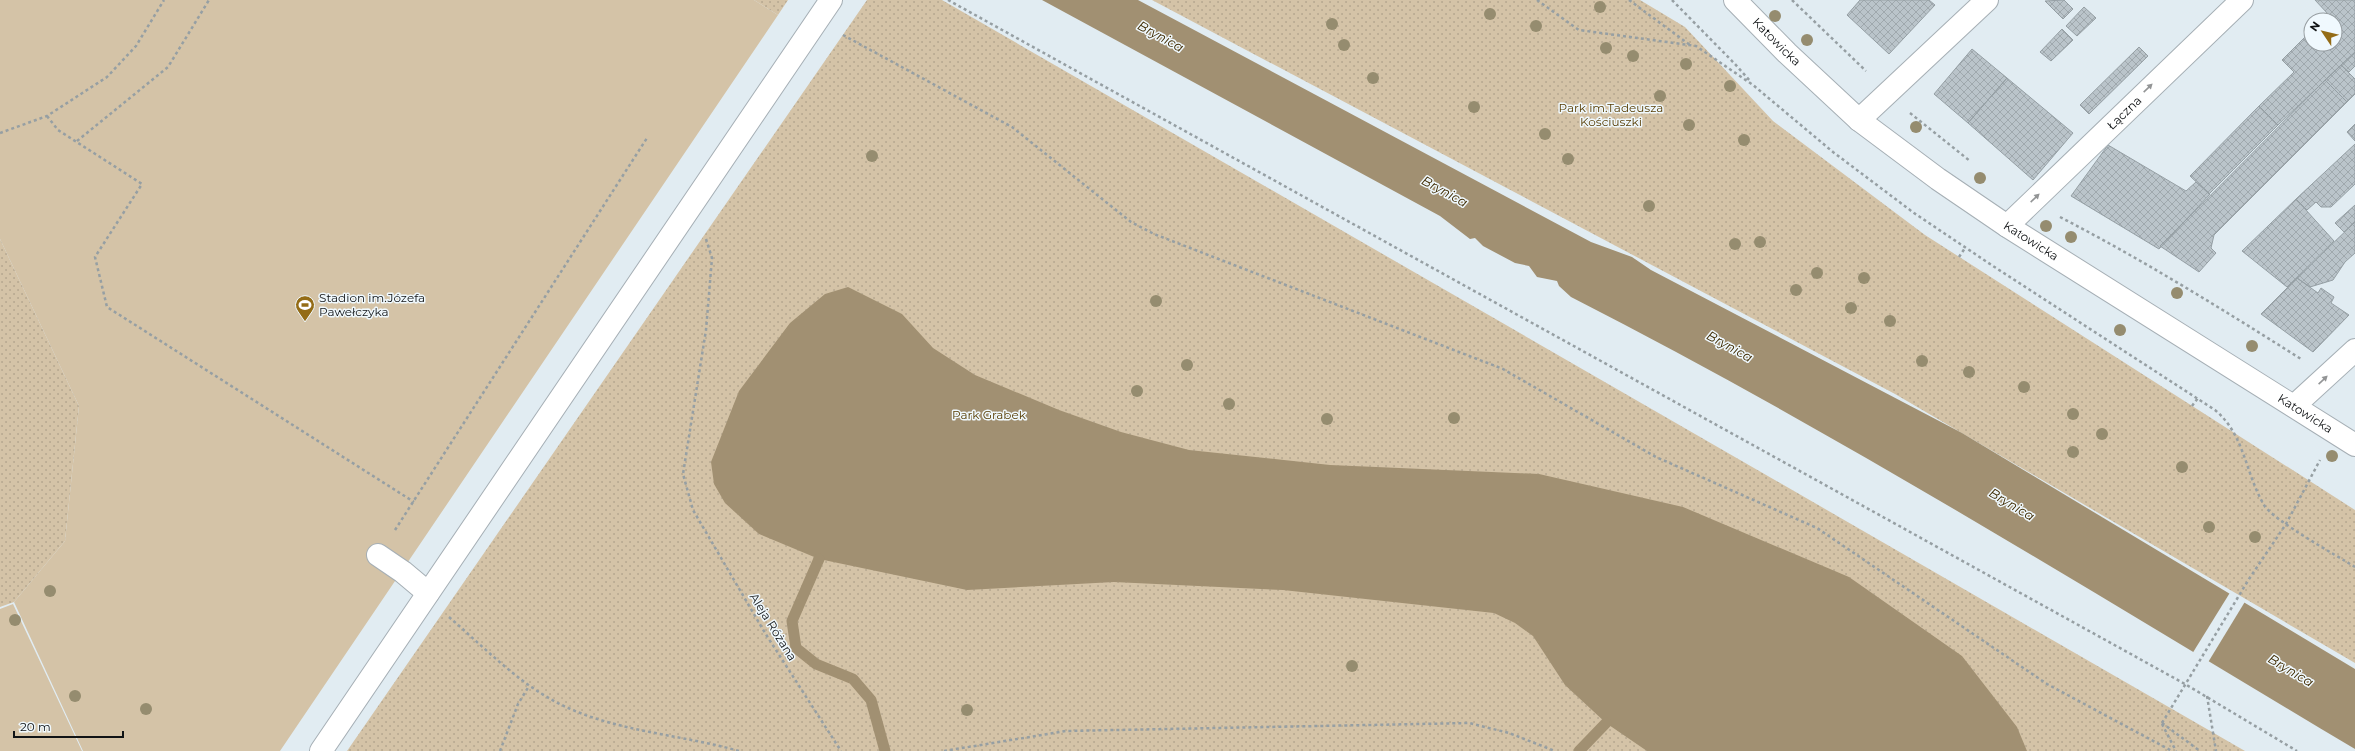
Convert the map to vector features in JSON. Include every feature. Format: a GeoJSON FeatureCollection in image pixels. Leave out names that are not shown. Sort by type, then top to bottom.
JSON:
{"type":"FeatureCollection","features":[{"type":"Feature","properties":{"kind":"street"},"geometry":{"type":"LineString","coordinates":[[321,751],[688,213],[831,0]]}},
{"type":"Feature","properties":{"kind":"street","name":"Katowicka"},"geometry":{"type":"LineString","coordinates":[[1735,0],[1787,53],[1859,120],[1938,179],[2007,226],[2355,445]]}},
{"type":"Feature","properties":{"kind":"street"},"geometry":{"type":"LineString","coordinates":[[1859,120],[1987,0]]}},
{"type":"Feature","properties":{"kind":"street","name":"Łączna"},"geometry":{"type":"LineString","coordinates":[[2007,226],[2242,0]]}},
{"type":"Feature","properties":{"kind":"street"},"geometry":{"type":"LineString","coordinates":[[2294,406],[2355,350]]}},
{"type":"Feature","properties":{"kind":"street"},"geometry":{"type":"LineString","coordinates":[[378,556],[403,572],[428,593]]}},
{"type":"Feature","properties":{"kind":"path"},"geometry":{"type":"LineString","coordinates":[[0,133],[47,116],[107,77],[136,46],[164,0]]}},
{"type":"Feature","properties":{"kind":"path"},"geometry":{"type":"LineString","coordinates":[[77,141],[168,67],[210,0]]}},
{"type":"Feature","properties":{"kind":"path"},"geometry":{"type":"LineString","coordinates":[[948,0],[2207,696],[2297,751]]}},
{"type":"Feature","properties":{"kind":"path"},"geometry":{"type":"LineString","coordinates":[[1537,0],[1579,30],[1696,46],[1753,85],[1784,112],[1860,172],[1966,248],[2215,410],[2230,425],[2238,438],[2264,504],[2286,524],[2355,567]]}},
{"type":"Feature","properties":{"kind":"path"},"geometry":{"type":"LineString","coordinates":[[1629,0],[1691,46]]}},
{"type":"Feature","properties":{"kind":"path"},"geometry":{"type":"LineString","coordinates":[[1672,0],[1734,62],[1753,85]]}},
{"type":"Feature","properties":{"kind":"path"},"geometry":{"type":"LineString","coordinates":[[818,20],[835,31],[1012,127],[1131,222],[1154,234],[1503,369],[1656,457],[1817,528],[2048,684],[2172,751]]}},
{"type":"Feature","properties":{"kind":"path"},"geometry":{"type":"LineString","coordinates":[[47,116],[58,130],[142,184],[94,257],[107,307],[414,502]]}},
{"type":"Feature","properties":{"kind":"path"},"geometry":{"type":"LineString","coordinates":[[378,556],[647,138]]}},
{"type":"Feature","properties":{"kind":"path"},"geometry":{"type":"LineString","coordinates":[[2031,202],[2121,249],[2197,293],[2327,376]]}},
{"type":"Feature","properties":{"kind":"path","name":"Aleja Różana"},"geometry":{"type":"LineString","coordinates":[[688,213],[702,226],[712,258],[706,330],[684,474],[693,510],[765,633],[841,751]]}},
{"type":"Feature","properties":{"kind":"path"},"geometry":{"type":"LineString","coordinates":[[1960,257],[1966,248]]}},
{"type":"Feature","properties":{"kind":"path"},"geometry":{"type":"LineString","coordinates":[[2192,406],[2198,398]]}},
{"type":"Feature","properties":{"kind":"path"},"geometry":{"type":"LineString","coordinates":[[2162,723],[2249,579],[2286,524],[2335,433]]}},
{"type":"Feature","properties":{"kind":"path"},"geometry":{"type":"LineString","coordinates":[[428,593],[440,610],[529,686],[566,707],[617,725],[704,741],[739,751]]}},
{"type":"Feature","properties":{"kind":"path"},"geometry":{"type":"LineString","coordinates":[[500,751],[518,704],[529,686]]}},
{"type":"Feature","properties":{"kind":"path"},"geometry":{"type":"LineString","coordinates":[[2207,696],[2216,751]]}},
{"type":"Feature","properties":{"kind":"path"},"geometry":{"type":"LineString","coordinates":[[944,751],[1066,731],[1469,723],[1509,733],[1555,751]]}},
{"type":"Feature","properties":{"kind":"path"},"geometry":{"type":"LineString","coordinates":[[2162,723],[2176,751]]}},
{"type":"Feature","properties":{"kind":"path"},"geometry":{"type":"LineString","coordinates":[[2162,723],[2200,751]]}},
{"type":"Feature","properties":{"kind":"green space","name":"Stadion im.Józefa Pawełczyka"},"geometry":{"type":"Polygon","coordinates":[[[0,0],[754,0],[778,15],[280,751],[83,751],[14,602],[65,541],[79,406],[0,239],[0,0]]]}},
{"type":"Feature","properties":{"kind":"green space"},"geometry":{"type":"Polygon","coordinates":[[[754,0],[788,0],[778,15],[754,0]]]}},
{"type":"Feature","properties":{"kind":"green space","name":"Park Grabek"},"geometry":{"type":"Polygon","coordinates":[[[867,0],[942,0],[2245,751],[347,751],[867,0]]]}},
{"type":"Feature","properties":{"kind":"green space","name":"Park im.Tadeusza Kościuszki"},"geometry":{"type":"Polygon","coordinates":[[[1152,0],[1640,0],[1685,27],[1773,121],[1925,235],[2355,510],[2355,663],[1895,394],[1152,0]]]}},
{"type":"Feature","properties":{"kind":"green space"},"geometry":{"type":"Polygon","coordinates":[[[0,239],[79,406],[65,541],[14,602],[0,607],[0,239]]]}},
{"type":"Feature","properties":{"kind":"green space"},"geometry":{"type":"Polygon","coordinates":[[[13,604],[82,751],[0,751],[0,609],[13,604]]]}},
{"type":"Feature","properties":{"kind":"water","name":"Brynica"},"geometry":{"type":"Polygon","coordinates":[[[1042,0],[1138,0],[1591,242],[1632,257],[1651,270],[1962,433],[2355,669],[2355,749],[2064,574],[1869,460],[1671,349],[1571,297],[1559,286],[1557,281],[1537,277],[1529,266],[1515,263],[1483,246],[1475,238],[1470,239],[1440,216],[1042,0]]]}},
{"type":"Feature","properties":{"kind":"water"},"geometry":{"type":"Polygon","coordinates":[[[848,287],[902,314],[933,348],[975,375],[1059,410],[1121,432],[1189,450],[1330,465],[1539,474],[1683,507],[1849,577],[1962,656],[2017,727],[2027,751],[1647,751],[1606,723],[1565,685],[1533,636],[1515,623],[1494,613],[1283,590],[1114,582],[967,590],[819,559],[759,534],[725,503],[714,484],[711,462],[739,391],[790,323],[825,294],[848,287]]]}},
{"type":"Feature","properties":{"kind":"pier"},"geometry":{"type":"Polygon","coordinates":[[[2231,591],[2246,600],[2207,664],[2192,654],[2231,591]]]}},
{"type":"Feature","properties":{"kind":"building"},"geometry":{"type":"Polygon","coordinates":[[[1860,0],[1929,0],[1935,5],[1889,54],[1847,15],[1860,0]]]}},
{"type":"Feature","properties":{"kind":"building"},"geometry":{"type":"Polygon","coordinates":[[[2064,0],[2073,9],[2063,19],[2045,1],[2064,0]]]}},
{"type":"Feature","properties":{"kind":"building"},"geometry":{"type":"Polygon","coordinates":[[[2315,0],[2355,0],[2355,52],[2278,125],[2259,106],[2294,72],[2282,60],[2303,39],[2303,52],[2343,52],[2343,12],[2326,12],[2315,0]]]}},
{"type":"Feature","properties":{"kind":"building"},"geometry":{"type":"Polygon","coordinates":[[[2084,7],[2096,18],[2077,36],[2066,26],[2084,7]]]}},
{"type":"Feature","properties":{"kind":"building"},"geometry":{"type":"Polygon","coordinates":[[[2062,29],[2073,40],[2051,61],[2040,52],[2062,29]]]}},
{"type":"Feature","properties":{"kind":"building"},"geometry":{"type":"Polygon","coordinates":[[[2139,47],[2148,56],[2089,114],[2080,105],[2139,47]]]}},
{"type":"Feature","properties":{"kind":"building"},"geometry":{"type":"Polygon","coordinates":[[[1972,49],[2007,78],[1968,123],[1934,94],[1972,49]]]}},
{"type":"Feature","properties":{"kind":"building"},"geometry":{"type":"Polygon","coordinates":[[[2355,52],[2355,66],[2349,72],[2341,65],[2355,52]]]}},
{"type":"Feature","properties":{"kind":"building"},"geometry":{"type":"Polygon","coordinates":[[[2341,65],[2355,79],[2355,94],[2347,102],[2325,80],[2341,65]]]}},
{"type":"Feature","properties":{"kind":"building"},"geometry":{"type":"Polygon","coordinates":[[[2007,78],[2073,133],[2033,180],[1968,123],[2007,78]]]}},
{"type":"Feature","properties":{"kind":"building"},"geometry":{"type":"Polygon","coordinates":[[[2325,80],[2347,102],[2214,235],[2211,248],[2216,253],[2199,272],[2160,246],[2325,80]]]}},
{"type":"Feature","properties":{"kind":"building"},"geometry":{"type":"Polygon","coordinates":[[[2259,106],[2278,125],[2209,194],[2190,176],[2259,106]]]}},
{"type":"Feature","properties":{"kind":"building"},"geometry":{"type":"Polygon","coordinates":[[[2355,124],[2355,141],[2347,132],[2355,124]]]}},
{"type":"Feature","properties":{"kind":"building"},"geometry":{"type":"Polygon","coordinates":[[[2355,144],[2355,184],[2331,207],[2321,207],[2316,202],[2307,210],[2296,199],[2355,144]]]}},
{"type":"Feature","properties":{"kind":"building"},"geometry":{"type":"Polygon","coordinates":[[[2108,145],[2186,191],[2196,182],[2210,194],[2159,249],[2071,196],[2108,145]]]}},
{"type":"Feature","properties":{"kind":"building"},"geometry":{"type":"Polygon","coordinates":[[[2296,199],[2334,241],[2287,287],[2242,251],[2296,199]]]}},
{"type":"Feature","properties":{"kind":"building"},"geometry":{"type":"Polygon","coordinates":[[[2355,205],[2355,222],[2344,232],[2335,223],[2355,205]]]}},
{"type":"Feature","properties":{"kind":"building"},"geometry":{"type":"Polygon","coordinates":[[[2355,222],[2355,253],[2345,262],[2333,280],[2310,287],[2297,278],[2355,222]]]}},
{"type":"Feature","properties":{"kind":"building"},"geometry":{"type":"Polygon","coordinates":[[[2297,278],[2318,293],[2321,288],[2334,297],[2331,303],[2349,315],[2313,352],[2261,314],[2297,278]]]}},
{"type":"Feature","properties":{"kind":"waterway"},"geometry":{"type":"LineString","coordinates":[[819,559],[792,621],[796,648],[816,664],[853,679],[871,700],[885,751]]}},
{"type":"Feature","properties":{"kind":"waterway"},"geometry":{"type":"LineString","coordinates":[[1579,751],[1606,723]]}},
{"type":"Feature","properties":{"kind":"place","name":"Stadion im.Józefa Pawełczyka"},"geometry":{"type":"Point","coordinates":[305,322]}}]}
